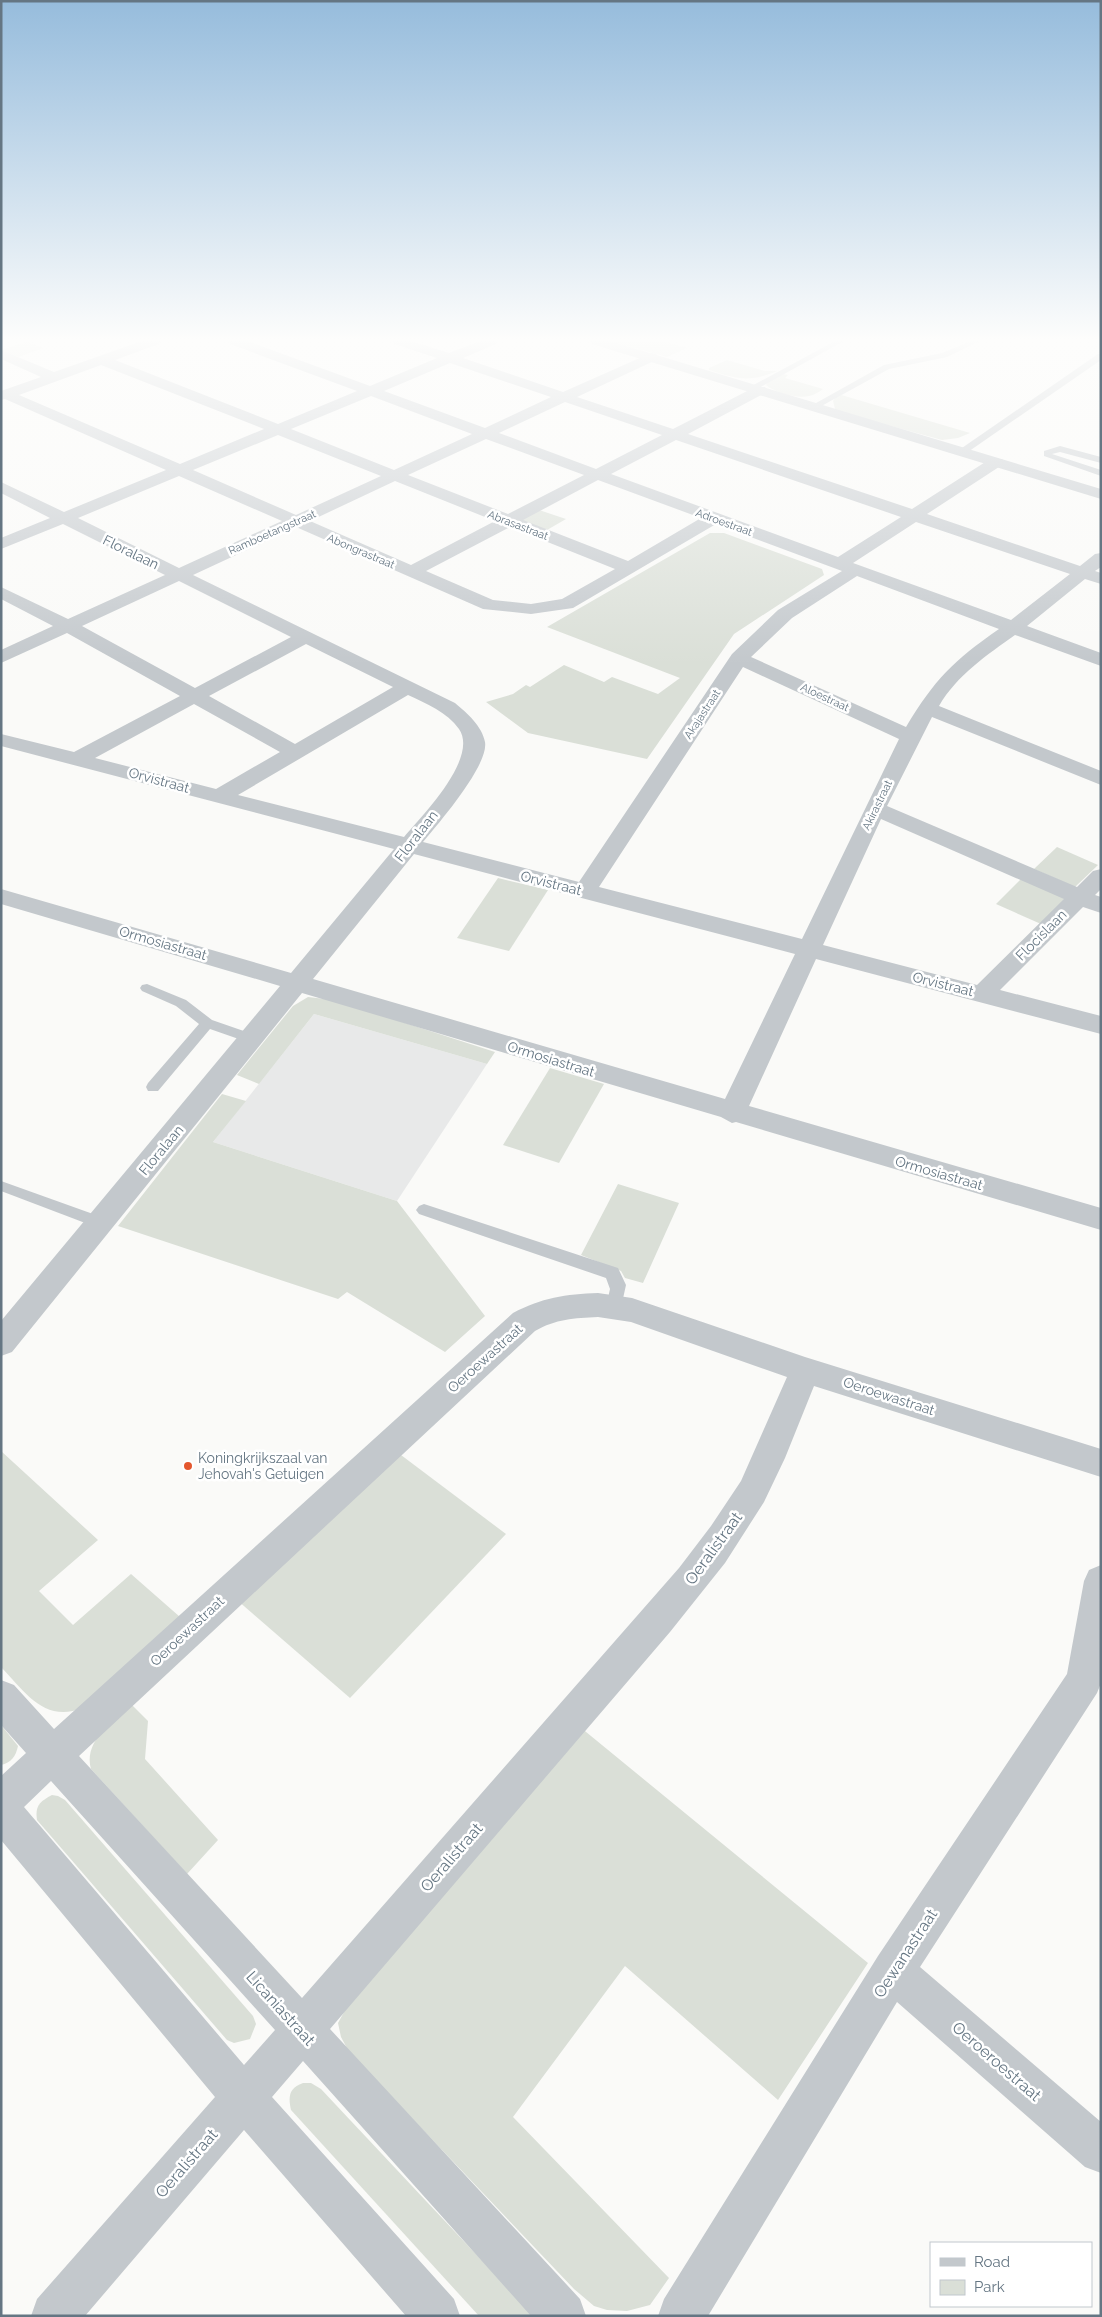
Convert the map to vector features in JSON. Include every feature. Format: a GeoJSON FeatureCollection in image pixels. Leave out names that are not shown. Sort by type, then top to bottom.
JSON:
{"type":"FeatureCollection","features":[{"type":"Feature","properties":{"kind":"street","name":"Abongrastraat"},"geometry":{"type":"LineString","coordinates":[[129,449],[489,605],[531,609],[567,604],[714,518]]}},
{"type":"Feature","properties":{"kind":"street"},"geometry":{"type":"LineString","coordinates":[[1,544],[229,449]]}},
{"type":"Feature","properties":{"kind":"street","name":"Abrasastraat"},"geometry":{"type":"LineString","coordinates":[[330,449],[629,568]]}},
{"type":"Feature","properties":{"kind":"street","name":"Ramboetangstraat"},"geometry":{"type":"LineString","coordinates":[[1,657],[452,449]]}},
{"type":"Feature","properties":{"kind":"street","name":"Adroestraat"},"geometry":{"type":"LineString","coordinates":[[528,449],[1101,660]]}},
{"type":"Feature","properties":{"kind":"street"},"geometry":{"type":"LineString","coordinates":[[410,572],[648,449]]}},
{"type":"Feature","properties":{"kind":"street"},"geometry":{"type":"LineString","coordinates":[[720,449],[1091,576]]}},
{"type":"Feature","properties":{"kind":"street"},"geometry":{"type":"LineString","coordinates":[[952,449],[1101,494]]}},
{"type":"Feature","properties":{"kind":"street","name":"Akajastraat"},"geometry":{"type":"LineString","coordinates":[[584,892],[739,658],[784,614],[915,516],[996,462]]}},
{"type":"Feature","properties":{"kind":"street","name":"Floralaan"},"geometry":{"type":"LineString","coordinates":[[1,487],[448,707],[465,723],[472,735],[475,748],[470,764],[408,847],[253,1039],[1,1343]]}},
{"type":"Feature","properties":{"kind":"street","name":"Akirastraat"},"geometry":{"type":"LineString","coordinates":[[732,1113],[874,809],[910,737],[927,708],[953,674],[1013,628],[1091,576],[1101,558]]}},
{"type":"Feature","properties":{"kind":"street"},"geometry":{"type":"LineString","coordinates":[[1,592],[68,626],[297,753]]}},
{"type":"Feature","properties":{"kind":"street"},"geometry":{"type":"LineString","coordinates":[[77,759],[307,636]]}},
{"type":"Feature","properties":{"kind":"street","name":"Aloestraat"},"geometry":{"type":"LineString","coordinates":[[739,658],[910,737]]}},
{"type":"Feature","properties":{"kind":"street"},"geometry":{"type":"LineString","coordinates":[[220,796],[408,687]]}},
{"type":"Feature","properties":{"kind":"street"},"geometry":{"type":"LineString","coordinates":[[927,708],[1101,779]]}},
{"type":"Feature","properties":{"kind":"street","name":"Orvistraat"},"geometry":{"type":"LineString","coordinates":[[1,740],[220,796],[408,847],[1101,1025]]}},
{"type":"Feature","properties":{"kind":"street"},"geometry":{"type":"LineString","coordinates":[[874,809],[1101,906]]}},
{"type":"Feature","properties":{"kind":"street","name":"Flocislaan"},"geometry":{"type":"LineString","coordinates":[[982,994],[1101,876]]}},
{"type":"Feature","properties":{"kind":"street","name":"Ormosiastraat"},"geometry":{"type":"LineString","coordinates":[[1,896],[732,1113],[1101,1220]]}},
{"type":"Feature","properties":{"kind":"street","name":"Oeroewastraat"},"geometry":{"type":"LineString","coordinates":[[1,1802],[524,1322],[542,1312],[564,1306],[614,1307],[632,1310],[805,1370],[1101,1463]]}},
{"type":"Feature","properties":{"kind":"street","name":"Oeralistraat"},"geometry":{"type":"LineString","coordinates":[[54,2316],[300,2029],[658,1620],[702,1566],[742,1508],[766,1466],[805,1370]]}},
{"type":"Feature","properties":{"kind":"street","name":"Oewanastraat"},"geometry":{"type":"LineString","coordinates":[[681,2316],[893,1971],[1093,1685],[1101,1581]]}},
{"type":"Feature","properties":{"kind":"street","name":"Licaniastraat"},"geometry":{"type":"LineString","coordinates":[[1,1698],[563,2316]]}},
{"type":"Feature","properties":{"kind":"street"},"geometry":{"type":"LineString","coordinates":[[1,1810],[242,2097],[437,2316]]}},
{"type":"Feature","properties":{"kind":"street","name":"Oeroeroestraat"},"geometry":{"type":"LineString","coordinates":[[893,1971],[1101,2151]]}},
{"type":"Feature","properties":{"kind":"lane"},"geometry":{"type":"LineString","coordinates":[[962,452],[966,449]]}},
{"type":"Feature","properties":{"kind":"lane"},"geometry":{"type":"LineString","coordinates":[[1059,449],[1047,452],[1048,456],[1055,460],[1101,473]]}},
{"type":"Feature","properties":{"kind":"lane"},"geometry":{"type":"LineString","coordinates":[[1060,449],[1101,460]]}},
{"type":"Feature","properties":{"kind":"lane"},"geometry":{"type":"LineString","coordinates":[[146,988],[181,1003],[207,1023],[253,1039]]}},
{"type":"Feature","properties":{"kind":"lane"},"geometry":{"type":"LineString","coordinates":[[153,1087],[207,1023]]}},
{"type":"Feature","properties":{"kind":"lane"},"geometry":{"type":"LineString","coordinates":[[3,1186],[101,1222]]}},
{"type":"Feature","properties":{"kind":"lane"},"geometry":{"type":"LineString","coordinates":[[424,1210],[612,1273],[618,1281],[620,1290],[614,1307]]}},
{"type":"Feature","properties":{"kind":"shaded area"},"geometry":{"type":"Polygon","coordinates":[[[314,1014],[487,1064],[397,1201],[213,1142],[314,1014]]]}},
{"type":"Feature","properties":{"kind":"green space"},"geometry":{"type":"Polygon","coordinates":[[[539,510],[566,519],[547,530],[519,520],[539,510]]]}},
{"type":"Feature","properties":{"kind":"green space"},"geometry":{"type":"Polygon","coordinates":[[[710,533],[724,533],[822,569],[824,575],[734,634],[647,759],[528,733],[486,702],[513,694],[526,685],[530,687],[564,665],[604,682],[612,677],[658,694],[680,678],[547,627],[710,533]]]}},
{"type":"Feature","properties":{"kind":"green space"},"geometry":{"type":"Polygon","coordinates":[[[1057,847],[1098,865],[1075,887],[1034,869],[1057,847]]]}},
{"type":"Feature","properties":{"kind":"green space"},"geometry":{"type":"Polygon","coordinates":[[[498,878],[548,890],[509,951],[457,938],[498,878]]]}},
{"type":"Feature","properties":{"kind":"green space"},"geometry":{"type":"Polygon","coordinates":[[[1022,878],[1067,898],[1041,924],[996,904],[1022,878]]]}},
{"type":"Feature","properties":{"kind":"green space"},"geometry":{"type":"Polygon","coordinates":[[[308,997],[334,1000],[495,1052],[487,1064],[314,1014],[259,1084],[237,1075],[293,1006],[308,997]]]}},
{"type":"Feature","properties":{"kind":"green space"},"geometry":{"type":"Polygon","coordinates":[[[550,1068],[604,1084],[559,1163],[503,1145],[550,1068]]]}},
{"type":"Feature","properties":{"kind":"green space"},"geometry":{"type":"Polygon","coordinates":[[[222,1094],[246,1101],[213,1142],[397,1201],[485,1316],[445,1352],[347,1292],[338,1299],[118,1226],[222,1094]]]}},
{"type":"Feature","properties":{"kind":"green space"},"geometry":{"type":"Polygon","coordinates":[[[618,1184],[679,1203],[643,1283],[625,1278],[621,1271],[581,1255],[618,1184]]]}},
{"type":"Feature","properties":{"kind":"green space"},"geometry":{"type":"Polygon","coordinates":[[[1,1451],[98,1540],[39,1591],[73,1625],[131,1574],[180,1617],[83,1708],[69,1712],[57,1712],[37,1703],[1,1667],[1,1451]]]}},
{"type":"Feature","properties":{"kind":"green space"},"geometry":{"type":"Polygon","coordinates":[[[397,1452],[506,1534],[350,1698],[237,1600],[397,1452]]]}},
{"type":"Feature","properties":{"kind":"green space"},"geometry":{"type":"Polygon","coordinates":[[[130,1703],[148,1721],[145,1759],[218,1840],[187,1874],[91,1769],[91,1750],[95,1741],[108,1724],[130,1703]]]}},
{"type":"Feature","properties":{"kind":"green space"},"geometry":{"type":"Polygon","coordinates":[[[1,1725],[18,1746],[12,1759],[8,1763],[1,1765],[1,1725]]]}},
{"type":"Feature","properties":{"kind":"green space"},"geometry":{"type":"Polygon","coordinates":[[[580,1727],[868,1963],[778,2100],[625,1966],[513,2117],[669,2278],[650,2305],[627,2311],[607,2310],[594,2306],[574,2289],[349,2052],[341,2037],[338,2023],[349,2003],[580,1727]]]}},
{"type":"Feature","properties":{"kind":"green space"},"geometry":{"type":"Polygon","coordinates":[[[52,1795],[65,1800],[253,2016],[256,2024],[250,2039],[234,2043],[227,2040],[37,1820],[37,1808],[52,1795]]]}},
{"type":"Feature","properties":{"kind":"green space"},"geometry":{"type":"Polygon","coordinates":[[[303,2083],[311,2083],[321,2089],[534,2316],[479,2316],[291,2110],[292,2090],[303,2083]]]}},
{"type":"Feature","properties":{"kind":"place","name":"Koningkrijkszaal van Jehovah's Getuigen"},"geometry":{"type":"Point","coordinates":[188,1466]}}]}
